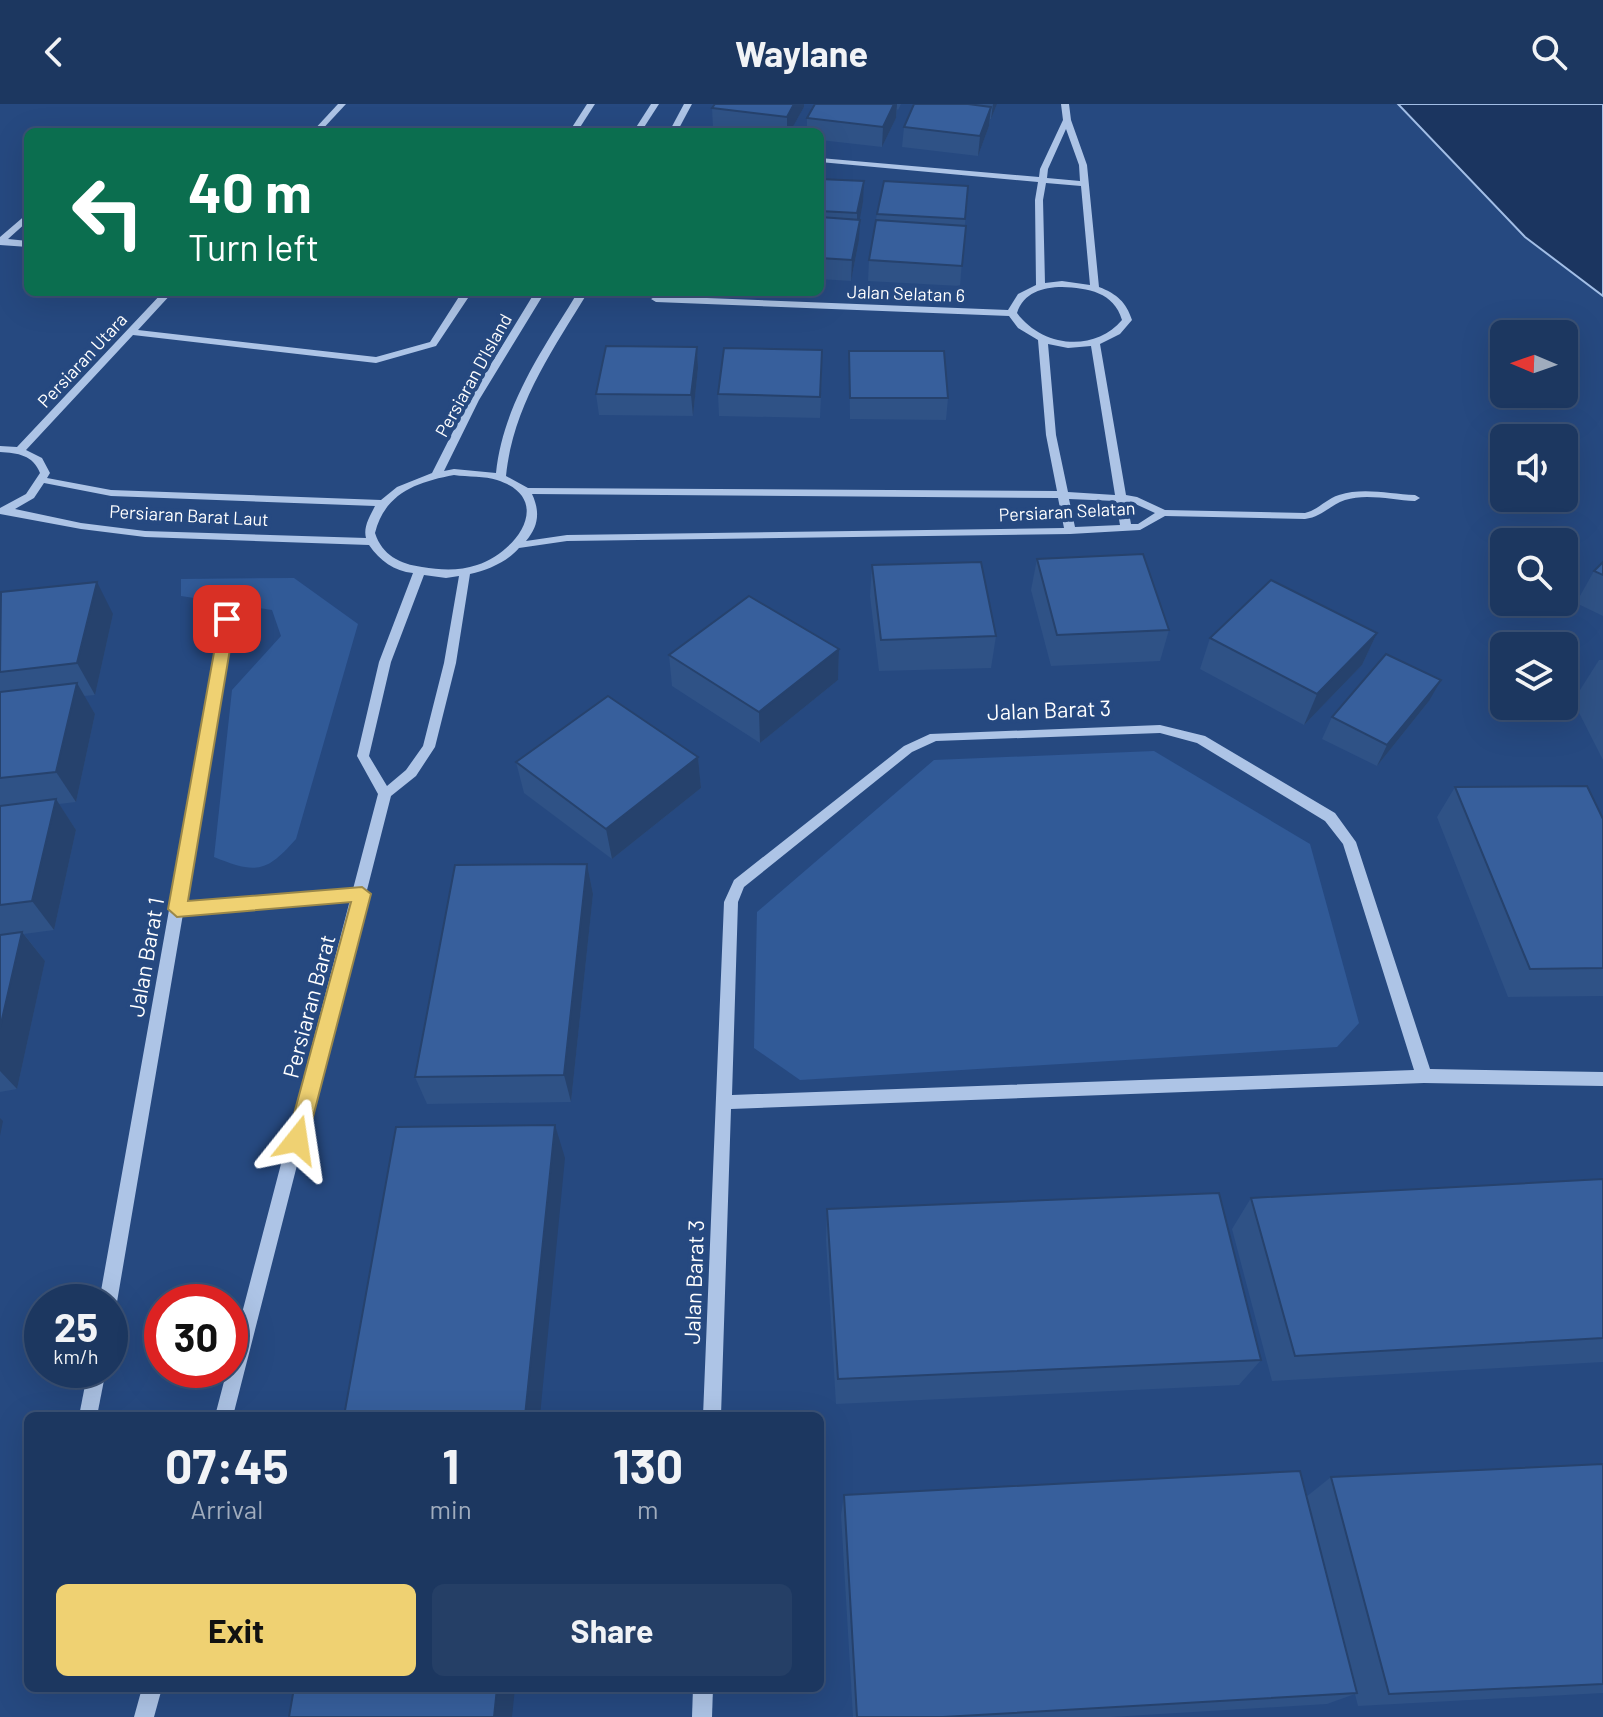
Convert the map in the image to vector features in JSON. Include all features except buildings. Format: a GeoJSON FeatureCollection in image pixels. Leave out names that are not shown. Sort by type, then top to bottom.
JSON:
{"type":"FeatureCollection","features":[{"type":"Feature","properties":{"kind":"street"},"geometry":{"type":"LineString","coordinates":[[320,128],[342,104]]}},
{"type":"Feature","properties":{"kind":"street"},"geometry":{"type":"LineString","coordinates":[[576,128],[591,104]]}},
{"type":"Feature","properties":{"kind":"street"},"geometry":{"type":"LineString","coordinates":[[640,128],[655,104]]}},
{"type":"Feature","properties":{"kind":"street"},"geometry":{"type":"LineString","coordinates":[[675,128],[688,104]]}},
{"type":"Feature","properties":{"kind":"street"},"geometry":{"type":"LineString","coordinates":[[1065,104],[1067,120],[1083,165],[1095,288]]}},
{"type":"Feature","properties":{"kind":"street"},"geometry":{"type":"LineString","coordinates":[[1041,287],[1039,200],[1042,181],[1067,120]]}},
{"type":"Feature","properties":{"kind":"street"},"geometry":{"type":"LineString","coordinates":[[824,160],[1084,184]]}},
{"type":"Feature","properties":{"kind":"street"},"geometry":{"type":"LineString","coordinates":[[1,242],[24,220]]}},
{"type":"Feature","properties":{"kind":"street"},"geometry":{"type":"LineString","coordinates":[[1,242],[24,244]]}},
{"type":"Feature","properties":{"kind":"street"},"geometry":{"type":"LineString","coordinates":[[1070,284],[1095,288],[1118,301],[1127,320],[1111,338],[1095,343],[1078,345],[1043,339],[1027,332],[1012,313],[1014,303],[1022,294],[1041,287],[1070,284]]}},
{"type":"Feature","properties":{"kind":"street","name":"Persiaran Utara"},"geometry":{"type":"LineString","coordinates":[[20,450],[164,296]]}},
{"type":"Feature","properties":{"kind":"street"},"geometry":{"type":"LineString","coordinates":[[130,332],[376,360],[433,344],[464,296]]}},
{"type":"Feature","properties":{"kind":"street","name":"Persiaran D'Island"},"geometry":{"type":"LineString","coordinates":[[437,475],[474,400],[538,296]]}},
{"type":"Feature","properties":{"kind":"street"},"geometry":{"type":"LineString","coordinates":[[501,477],[502,455],[520,402],[581,296]]}},
{"type":"Feature","properties":{"kind":"street","name":"Jalan Selatan 6"},"geometry":{"type":"LineString","coordinates":[[656,299],[1012,313]]}},
{"type":"Feature","properties":{"kind":"street"},"geometry":{"type":"LineString","coordinates":[[1043,339],[1051,435],[1070,531]]}},
{"type":"Feature","properties":{"kind":"street"},"geometry":{"type":"LineString","coordinates":[[1095,343],[1126,528]]}},
{"type":"Feature","properties":{"kind":"street"},"geometry":{"type":"LineString","coordinates":[[0,449],[20,450],[34,455],[42,463],[43,480],[30,496],[3,511]]}},
{"type":"Feature","properties":{"kind":"street"},"geometry":{"type":"LineString","coordinates":[[470,472],[501,477],[525,491],[533,503],[535,517],[521,545],[487,566],[465,572],[419,573],[382,556],[372,542],[371,523],[382,503],[397,491],[437,475],[470,472]]}},
{"type":"Feature","properties":{"kind":"street","name":"Persiaran Barat Laut"},"geometry":{"type":"LineString","coordinates":[[43,480],[111,493],[382,503]]}},
{"type":"Feature","properties":{"kind":"street","name":"Persiaran Selatan"},"geometry":{"type":"LineString","coordinates":[[525,491],[1062,496],[1133,499],[1163,513]]}},
{"type":"Feature","properties":{"kind":"street"},"geometry":{"type":"LineString","coordinates":[[1163,513],[1305,516],[1319,515],[1336,500],[1348,497],[1415,498]]}},
{"type":"Feature","properties":{"kind":"street","name":"Persiaran Barat Laut"},"geometry":{"type":"LineString","coordinates":[[3,511],[145,534],[372,542]]}},
{"type":"Feature","properties":{"kind":"street","name":"Persiaran Selatan"},"geometry":{"type":"LineString","coordinates":[[521,545],[567,538],[1070,531],[1140,527],[1163,513]]}},
{"type":"Feature","properties":{"kind":"street"},"geometry":{"type":"LineString","coordinates":[[419,573],[385,662],[363,756],[385,794],[411,773],[429,747],[450,663],[465,572]]}},
{"type":"Feature","properties":{"kind":"street","name":"Jalan Barat 1"},"geometry":{"type":"LineString","coordinates":[[111,1284],[227,619]]}},
{"type":"Feature","properties":{"kind":"street","name":"Jalan Barat 3"},"geometry":{"type":"LineString","coordinates":[[712,1412],[731,902],[739,884],[908,749],[934,737],[1160,729],[1201,739],[1330,817],[1349,842],[1424,1076]]}},
{"type":"Feature","properties":{"kind":"street","name":"Persiaran Barat"},"geometry":{"type":"LineString","coordinates":[[225,1412],[362,894],[385,794]]}},
{"type":"Feature","properties":{"kind":"street"},"geometry":{"type":"LineString","coordinates":[[177,909],[362,894]]}},
{"type":"Feature","properties":{"kind":"street"},"geometry":{"type":"LineString","coordinates":[[724,1102],[1424,1076],[1603,1079]]}},
{"type":"Feature","properties":{"kind":"street"},"geometry":{"type":"LineString","coordinates":[[89,1412],[93,1388]]}},
{"type":"Feature","properties":{"kind":"street"},"geometry":{"type":"LineString","coordinates":[[144,1717],[151,1692]]}},
{"type":"Feature","properties":{"kind":"street"},"geometry":{"type":"LineString","coordinates":[[702,1717],[703,1692]]}},
{"type":"Feature","properties":{"kind":"shaded area"},"geometry":{"type":"Polygon","coordinates":[[[1398,104],[1603,104],[1603,296],[1525,237],[1398,104]]]}},
{"type":"Feature","properties":{"kind":"shaded area"},"geometry":{"type":"Polygon","coordinates":[[[294,578],[358,624],[296,839],[276,859],[250,868],[214,857],[232,690],[281,636],[272,610],[181,596],[181,579],[294,578]]]}},
{"type":"Feature","properties":{"kind":"shaded area"},"geometry":{"type":"Polygon","coordinates":[[[1154,751],[1310,844],[1359,1023],[1337,1047],[800,1080],[754,1048],[757,912],[934,760],[1154,751]]]}},
{"type":"Feature","properties":{"kind":"route"},"geometry":{"type":"LineString","coordinates":[[227,619],[177,909],[362,894],[297,1140]]}}]}
